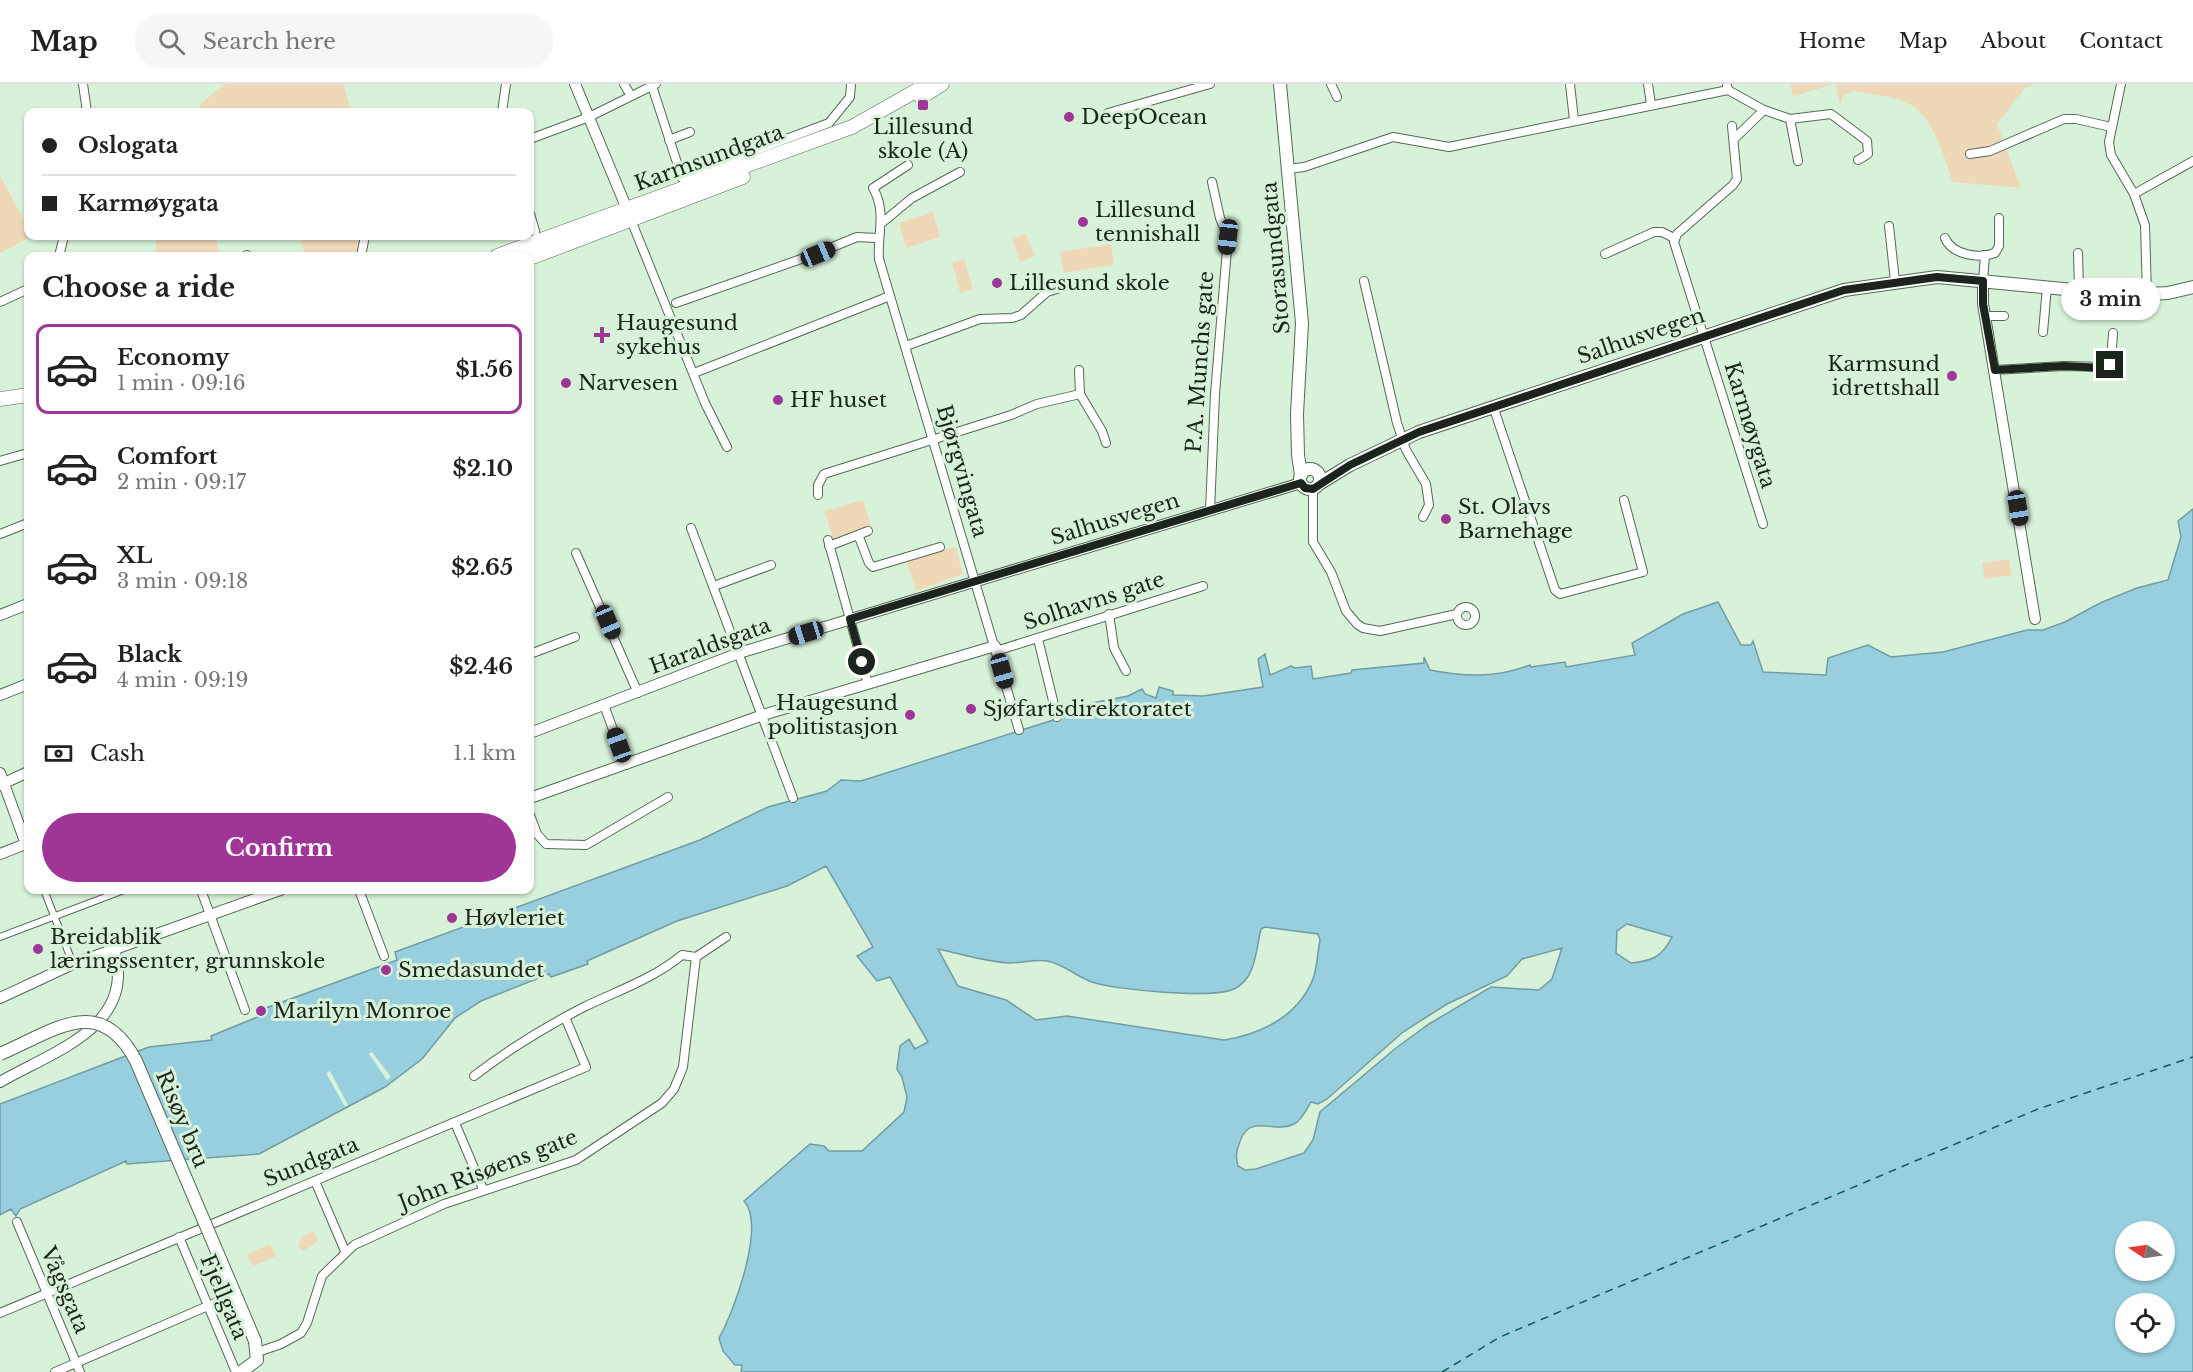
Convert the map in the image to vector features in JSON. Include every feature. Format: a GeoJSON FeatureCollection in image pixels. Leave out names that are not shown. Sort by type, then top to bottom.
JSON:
{"type":"FeatureCollection","features":[{"type":"Feature","properties":{"kind":"main road","name":"Karmsundgata"},"geometry":{"type":"LineString","coordinates":[[534,256],[629,215],[852,127],[928,84]]}},
{"type":"Feature","properties":{"kind":"main road","name":"Karmsundgata"},"geometry":{"type":"LineString","coordinates":[[510,252],[629,215],[853,135],[942,84]]}},
{"type":"Feature","properties":{"kind":"main road","name":"Storasundgata"},"geometry":{"type":"LineString","coordinates":[[1280,84],[1302,323],[1298,428],[1301,479]]}},
{"type":"Feature","properties":{"kind":"main road","name":"Salhusvegen"},"geometry":{"type":"LineString","coordinates":[[1301,479],[1306,470],[1316,479],[1402,439],[1494,406],[1844,290],[1895,281],[1937,277],[2147,295],[2193,287]]}},
{"type":"Feature","properties":{"kind":"main road"},"geometry":{"type":"LineString","coordinates":[[0,390],[24,387]]}},
{"type":"Feature","properties":{"kind":"main road"},"geometry":{"type":"LineString","coordinates":[[0,399],[24,396]]}},
{"type":"Feature","properties":{"kind":"main road","name":"Storasundgata"},"geometry":{"type":"LineString","coordinates":[[1298,428],[1316,479]]}},
{"type":"Feature","properties":{"kind":"main road"},"geometry":{"type":"LineString","coordinates":[[1301,479],[1305,488],[1316,479]]}},
{"type":"Feature","properties":{"kind":"main road","name":"Risøy bru"},"geometry":{"type":"LineString","coordinates":[[0,1054],[85,1021],[103,1023],[121,1036],[136,1061],[257,1346]]}},
{"type":"Feature","properties":{"kind":"main road"},"geometry":{"type":"LineString","coordinates":[[241,1372],[255,1363],[257,1346]]}},
{"type":"Feature","properties":{"kind":"street"},"geometry":{"type":"LineString","coordinates":[[83,84],[86,108]]}},
{"type":"Feature","properties":{"kind":"street"},"geometry":{"type":"LineString","coordinates":[[503,108],[506,84]]}},
{"type":"Feature","properties":{"kind":"street"},"geometry":{"type":"LineString","coordinates":[[575,84],[705,403],[727,447]]}},
{"type":"Feature","properties":{"kind":"street"},"geometry":{"type":"LineString","coordinates":[[624,84],[631,96]]}},
{"type":"Feature","properties":{"kind":"street"},"geometry":{"type":"LineString","coordinates":[[534,138],[589,117],[654,85],[682,178],[829,123],[850,97],[851,84]]}},
{"type":"Feature","properties":{"kind":"street"},"geometry":{"type":"LineString","coordinates":[[1108,112],[1210,84]]}},
{"type":"Feature","properties":{"kind":"street"},"geometry":{"type":"LineString","coordinates":[[1331,84],[1337,97]]}},
{"type":"Feature","properties":{"kind":"street"},"geometry":{"type":"LineString","coordinates":[[1570,84],[1574,120]]}},
{"type":"Feature","properties":{"kind":"street"},"geometry":{"type":"LineString","coordinates":[[1648,84],[1651,105]]}},
{"type":"Feature","properties":{"kind":"street"},"geometry":{"type":"LineString","coordinates":[[2121,84],[2111,127],[2111,155],[2134,194],[2146,233],[2147,295]]}},
{"type":"Feature","properties":{"kind":"street"},"geometry":{"type":"LineString","coordinates":[[1288,169],[1304,167],[1393,137],[1449,147],[1727,87],[1764,110],[1790,119],[1825,114],[1836,116],[1868,141],[1868,154],[1858,160]]}},
{"type":"Feature","properties":{"kind":"street"},"geometry":{"type":"LineString","coordinates":[[1734,138],[1764,110]]}},
{"type":"Feature","properties":{"kind":"street"},"geometry":{"type":"LineString","coordinates":[[1790,119],[1798,161]]}},
{"type":"Feature","properties":{"kind":"street"},"geometry":{"type":"LineString","coordinates":[[1970,154],[1995,149],[2064,119],[2111,127]]}},
{"type":"Feature","properties":{"kind":"street"},"geometry":{"type":"LineString","coordinates":[[1605,254],[1654,232],[1662,232],[1674,238],[1733,185],[1738,173],[1732,126]]}},
{"type":"Feature","properties":{"kind":"street"},"geometry":{"type":"LineString","coordinates":[[669,140],[690,132]]}},
{"type":"Feature","properties":{"kind":"street"},"geometry":{"type":"LineString","coordinates":[[2134,194],[2193,161]]}},
{"type":"Feature","properties":{"kind":"street"},"geometry":{"type":"LineString","coordinates":[[883,222],[873,188],[908,165]]}},
{"type":"Feature","properties":{"kind":"street","name":"Bjørgvingata"},"geometry":{"type":"LineString","coordinates":[[960,172],[912,198],[883,222],[877,238],[879,259],[1019,730]]}},
{"type":"Feature","properties":{"kind":"street","name":"P.A. Munchs gate"},"geometry":{"type":"LineString","coordinates":[[1210,511],[1216,384],[1228,237],[1220,218],[1212,182]]}},
{"type":"Feature","properties":{"kind":"street"},"geometry":{"type":"LineString","coordinates":[[1945,238],[1952,249],[1985,255],[1998,250],[1999,218]]}},
{"type":"Feature","properties":{"kind":"street"},"geometry":{"type":"LineString","coordinates":[[1889,226],[1895,281]]}},
{"type":"Feature","properties":{"kind":"street"},"geometry":{"type":"LineString","coordinates":[[676,303],[818,254],[857,237],[877,238]]}},
{"type":"Feature","properties":{"kind":"street","name":"Karmøygata"},"geometry":{"type":"LineString","coordinates":[[1674,238],[1763,524]]}},
{"type":"Feature","properties":{"kind":"street"},"geometry":{"type":"LineString","coordinates":[[2079,253],[2079,290]]}},
{"type":"Feature","properties":{"kind":"street"},"geometry":{"type":"LineString","coordinates":[[1985,255],[1983,281],[1985,316],[2034,619]]}},
{"type":"Feature","properties":{"kind":"street"},"geometry":{"type":"LineString","coordinates":[[1364,281],[1402,439],[1426,484],[1429,505],[1423,517]]}},
{"type":"Feature","properties":{"kind":"street"},"geometry":{"type":"LineString","coordinates":[[2043,332],[2047,287]]}},
{"type":"Feature","properties":{"kind":"street"},"geometry":{"type":"LineString","coordinates":[[906,346],[980,319],[1012,318],[1021,315],[1047,292],[1060,288]]}},
{"type":"Feature","properties":{"kind":"street"},"geometry":{"type":"LineString","coordinates":[[0,302],[24,291]]}},
{"type":"Feature","properties":{"kind":"street"},"geometry":{"type":"LineString","coordinates":[[694,373],[890,296]]}},
{"type":"Feature","properties":{"kind":"street"},"geometry":{"type":"LineString","coordinates":[[1985,316],[2004,316]]}},
{"type":"Feature","properties":{"kind":"street"},"geometry":{"type":"LineString","coordinates":[[1995,370],[2064,366],[2108,367],[2111,361],[2114,333]]}},
{"type":"Feature","properties":{"kind":"street"},"geometry":{"type":"LineString","coordinates":[[1079,370],[1080,394],[1102,431],[1106,444]]}},
{"type":"Feature","properties":{"kind":"street"},"geometry":{"type":"LineString","coordinates":[[818,495],[818,485],[824,474],[1011,415],[1036,404],[1080,394]]}},
{"type":"Feature","properties":{"kind":"street"},"geometry":{"type":"LineString","coordinates":[[1494,406],[1555,590],[1560,594],[1643,572],[1623,500]]}},
{"type":"Feature","properties":{"kind":"street"},"geometry":{"type":"LineString","coordinates":[[0,460],[24,454]]}},
{"type":"Feature","properties":{"kind":"street","name":"Salhusvegen"},"geometry":{"type":"LineString","coordinates":[[975,582],[1210,511],[1301,479]]}},
{"type":"Feature","properties":{"kind":"street"},"geometry":{"type":"LineString","coordinates":[[1316,479],[1313,542],[1331,572],[1346,611],[1357,624],[1363,628],[1380,631],[1457,614]]}},
{"type":"Feature","properties":{"kind":"street"},"geometry":{"type":"LineString","coordinates":[[0,534],[24,525]]}},
{"type":"Feature","properties":{"kind":"street"},"geometry":{"type":"LineString","coordinates":[[691,528],[793,798]]}},
{"type":"Feature","properties":{"kind":"street"},"geometry":{"type":"LineString","coordinates":[[868,531],[859,537],[829,543],[868,684]]}},
{"type":"Feature","properties":{"kind":"street"},"geometry":{"type":"LineString","coordinates":[[859,537],[868,563],[873,567],[939,547]]}},
{"type":"Feature","properties":{"kind":"street"},"geometry":{"type":"LineString","coordinates":[[576,553],[638,693]]}},
{"type":"Feature","properties":{"kind":"street"},"geometry":{"type":"LineString","coordinates":[[714,586],[771,565]]}},
{"type":"Feature","properties":{"kind":"street","name":"Haraldsgata"},"geometry":{"type":"LineString","coordinates":[[534,731],[739,653],[975,582]]}},
{"type":"Feature","properties":{"kind":"street","name":"Solhavns gate"},"geometry":{"type":"LineString","coordinates":[[996,649],[1038,639],[1109,614],[1203,586]]}},
{"type":"Feature","properties":{"kind":"street"},"geometry":{"type":"LineString","coordinates":[[0,615],[24,606]]}},
{"type":"Feature","properties":{"kind":"street"},"geometry":{"type":"LineString","coordinates":[[1109,614],[1114,648],[1126,671]]}},
{"type":"Feature","properties":{"kind":"street"},"geometry":{"type":"LineString","coordinates":[[534,652],[575,637]]}},
{"type":"Feature","properties":{"kind":"street"},"geometry":{"type":"LineString","coordinates":[[1038,639],[1057,717]]}},
{"type":"Feature","properties":{"kind":"street"},"geometry":{"type":"LineString","coordinates":[[534,797],[763,715],[996,649]]}},
{"type":"Feature","properties":{"kind":"street"},"geometry":{"type":"LineString","coordinates":[[0,695],[24,686]]}},
{"type":"Feature","properties":{"kind":"street"},"geometry":{"type":"LineString","coordinates":[[604,705],[626,765]]}},
{"type":"Feature","properties":{"kind":"street"},"geometry":{"type":"LineString","coordinates":[[24,773],[1,780],[24,836]]}},
{"type":"Feature","properties":{"kind":"street"},"geometry":{"type":"LineString","coordinates":[[534,823],[543,842],[577,845],[591,843],[668,797]]}},
{"type":"Feature","properties":{"kind":"street"},"geometry":{"type":"LineString","coordinates":[[0,854],[24,847]]}},
{"type":"Feature","properties":{"kind":"street"},"geometry":{"type":"LineString","coordinates":[[46,894],[73,964]]}},
{"type":"Feature","properties":{"kind":"street"},"geometry":{"type":"LineString","coordinates":[[0,937],[113,894]]}},
{"type":"Feature","properties":{"kind":"street"},"geometry":{"type":"LineString","coordinates":[[202,894],[245,1010]]}},
{"type":"Feature","properties":{"kind":"street"},"geometry":{"type":"LineString","coordinates":[[0,998],[73,964],[268,894]]}},
{"type":"Feature","properties":{"kind":"street"},"geometry":{"type":"LineString","coordinates":[[361,894],[384,956]]}},
{"type":"Feature","properties":{"kind":"street"},"geometry":{"type":"LineString","coordinates":[[474,1076],[514,1046],[565,1017],[663,970],[682,956],[696,957],[726,937]]}},
{"type":"Feature","properties":{"kind":"street"},"geometry":{"type":"LineString","coordinates":[[0,1082],[76,1043],[91,1030],[110,1005],[117,988],[118,970],[114,950]]}},
{"type":"Feature","properties":{"kind":"street","name":"John Risøens gate"},"geometry":{"type":"LineString","coordinates":[[257,1346],[281,1344],[301,1333],[307,1323],[322,1276],[345,1251],[387,1228],[483,1189],[576,1160],[662,1102],[674,1089],[683,1066],[696,957]]}},
{"type":"Feature","properties":{"kind":"street","name":"Sundgata"},"geometry":{"type":"LineString","coordinates":[[0,1313],[586,1067],[565,1017]]}},
{"type":"Feature","properties":{"kind":"street"},"geometry":{"type":"LineString","coordinates":[[455,1123],[483,1189]]}},
{"type":"Feature","properties":{"kind":"street"},"geometry":{"type":"LineString","coordinates":[[315,1181],[345,1251]]}},
{"type":"Feature","properties":{"kind":"street","name":"Vågsgata"},"geometry":{"type":"LineString","coordinates":[[17,1222],[78,1368]]}},
{"type":"Feature","properties":{"kind":"street","name":"Fjellgata"},"geometry":{"type":"LineString","coordinates":[[179,1236],[236,1372]]}},
{"type":"Feature","properties":{"kind":"street"},"geometry":{"type":"LineString","coordinates":[[55,1372],[78,1368],[231,1296]]}},
{"type":"Feature","properties":{"kind":"shaded area"},"geometry":{"type":"Polygon","coordinates":[[[225,84],[343,84],[351,108],[200,108],[200,104],[225,84]]]}},
{"type":"Feature","properties":{"kind":"shaded area"},"geometry":{"type":"Polygon","coordinates":[[[1790,84],[1831,84],[1831,85],[1793,96],[1790,84]]]}},
{"type":"Feature","properties":{"kind":"shaded area"},"geometry":{"type":"Polygon","coordinates":[[[1836,84],[2033,84],[2024,89],[1997,124],[2021,188],[1952,182],[1937,139],[1918,110],[1898,99],[1853,91],[1843,95],[1840,105],[1836,84]]]}},
{"type":"Feature","properties":{"kind":"shaded area"},"geometry":{"type":"Polygon","coordinates":[[[0,175],[24,220],[24,240],[0,253],[0,175]]]}},
{"type":"Feature","properties":{"kind":"shaded area"},"geometry":{"type":"Polygon","coordinates":[[[933,212],[940,237],[906,248],[899,223],[933,212]]]}},
{"type":"Feature","properties":{"kind":"shaded area"},"geometry":{"type":"Polygon","coordinates":[[[1026,234],[1035,256],[1020,262],[1012,239],[1026,234]]]}},
{"type":"Feature","properties":{"kind":"shaded area"},"geometry":{"type":"Polygon","coordinates":[[[156,240],[216,240],[219,252],[156,252],[156,240]]]}},
{"type":"Feature","properties":{"kind":"shaded area"},"geometry":{"type":"Polygon","coordinates":[[[300,240],[363,240],[360,252],[305,252],[300,240]]]}},
{"type":"Feature","properties":{"kind":"shaded area"},"geometry":{"type":"Polygon","coordinates":[[[1111,244],[1114,265],[1064,273],[1060,252],[1111,244]]]}},
{"type":"Feature","properties":{"kind":"shaded area"},"geometry":{"type":"Polygon","coordinates":[[[964,259],[973,289],[960,293],[952,262],[964,259]]]}},
{"type":"Feature","properties":{"kind":"shaded area"},"geometry":{"type":"Polygon","coordinates":[[[863,500],[871,527],[833,540],[825,511],[863,500]]]}},
{"type":"Feature","properties":{"kind":"shaded area"},"geometry":{"type":"Polygon","coordinates":[[[956,547],[963,574],[916,591],[906,559],[956,547]]]}},
{"type":"Feature","properties":{"kind":"shaded area"},"geometry":{"type":"Polygon","coordinates":[[[2009,559],[2012,575],[1985,579],[1982,563],[2009,559]]]}},
{"type":"Feature","properties":{"kind":"shaded area"},"geometry":{"type":"Polygon","coordinates":[[[314,1232],[318,1241],[303,1251],[298,1246],[303,1236],[314,1232]]]}},
{"type":"Feature","properties":{"kind":"shaded area"},"geometry":{"type":"Polygon","coordinates":[[[270,1244],[276,1256],[252,1266],[247,1254],[270,1244]]]}},
{"type":"Feature","properties":{"kind":"shaded area"},"geometry":{"type":"Polygon","coordinates":[[[224,1270],[230,1287],[216,1293],[209,1276],[224,1270]]]}},
{"type":"Feature","properties":{"kind":"water"},"geometry":{"type":"Polygon","coordinates":[[[2193,509],[2193,1372],[741,1372],[742,1365],[735,1365],[723,1351],[719,1338],[739,1290],[750,1248],[750,1213],[744,1201],[810,1144],[824,1146],[829,1151],[862,1151],[904,1112],[907,1097],[902,1077],[897,1069],[900,1046],[909,1039],[915,1049],[928,1042],[890,977],[877,981],[857,956],[873,947],[826,866],[787,886],[677,921],[587,961],[588,964],[551,977],[549,974],[481,1001],[455,1018],[422,1059],[385,1087],[259,1154],[127,1164],[126,1161],[20,1209],[16,1216],[11,1209],[0,1215],[0,1104],[149,1047],[212,1040],[211,1036],[265,1014],[263,1009],[397,960],[395,952],[700,840],[768,807],[827,791],[841,780],[861,781],[1063,717],[1061,709],[1128,696],[1142,689],[1145,694],[1156,698],[1159,687],[1173,691],[1173,695],[1203,696],[1263,687],[1258,659],[1265,654],[1270,675],[1291,666],[1295,668],[1311,666],[1313,679],[1351,673],[1352,670],[1424,663],[1424,657],[1430,670],[1468,675],[1493,674],[1530,665],[1531,667],[1565,662],[1566,667],[1635,655],[1632,643],[1683,614],[1718,602],[1741,645],[1751,645],[1753,641],[1763,672],[1826,675],[1828,658],[1868,645],[1891,657],[1943,652],[2027,630],[2043,630],[2065,622],[2100,603],[2137,588],[2168,580],[2181,537],[2178,521],[2193,509]],[[1627,924],[1617,931],[1616,953],[1631,963],[1656,957],[1672,937],[1627,924]],[[1265,927],[1261,929],[1254,963],[1247,978],[1234,989],[1223,992],[1186,993],[1121,988],[1092,982],[1058,964],[1047,961],[1010,963],[938,949],[958,986],[1006,1000],[1036,1020],[1067,1016],[1224,1040],[1252,1033],[1278,1021],[1299,1002],[1314,976],[1320,940],[1318,934],[1265,927]],[[1562,948],[1522,959],[1507,976],[1447,1004],[1403,1032],[1327,1099],[1318,1104],[1311,1102],[1297,1122],[1279,1127],[1257,1126],[1245,1132],[1238,1146],[1238,1166],[1245,1170],[1256,1169],[1304,1153],[1313,1140],[1320,1112],[1396,1048],[1429,1024],[1491,987],[1539,990],[1552,979],[1562,948]]]}},
{"type":"Feature","properties":{"kind":"pier"},"geometry":{"type":"Polygon","coordinates":[[[372,1052],[391,1077],[387,1080],[369,1054],[372,1052]]]}},
{"type":"Feature","properties":{"kind":"pier"},"geometry":{"type":"Polygon","coordinates":[[[330,1071],[348,1105],[345,1107],[326,1073],[330,1071]]]}},
{"type":"Feature","properties":{"kind":"ferry route"},"geometry":{"type":"LineString","coordinates":[[1442,1372],[1500,1337],[2038,1109],[2193,1057]]}},
{"type":"Feature","properties":{"kind":"place","name":"Lillesund skole (A)"},"geometry":{"type":"Point","coordinates":[923,105]}},
{"type":"Feature","properties":{"kind":"place","name":"DeepOcean"},"geometry":{"type":"Point","coordinates":[1069,117]}},
{"type":"Feature","properties":{"kind":"place","name":"Lillesund tennishall"},"geometry":{"type":"Point","coordinates":[1083,222]}},
{"type":"Feature","properties":{"kind":"place","name":"Lillesund skole"},"geometry":{"type":"Point","coordinates":[997,283]}},
{"type":"Feature","properties":{"kind":"place","name":"Haugesund sykehus"},"geometry":{"type":"Point","coordinates":[602,335]}},
{"type":"Feature","properties":{"kind":"place","name":"Karmsund idrettshall"},"geometry":{"type":"Point","coordinates":[1952,376]}},
{"type":"Feature","properties":{"kind":"place","name":"Narvesen"},"geometry":{"type":"Point","coordinates":[566,383]}},
{"type":"Feature","properties":{"kind":"place","name":"HF huset"},"geometry":{"type":"Point","coordinates":[778,400]}},
{"type":"Feature","properties":{"kind":"place","name":"St. Olavs Barnehage"},"geometry":{"type":"Point","coordinates":[1446,519]}},
{"type":"Feature","properties":{"kind":"place","name":"Sjøfartsdirektoratet"},"geometry":{"type":"Point","coordinates":[971,709]}},
{"type":"Feature","properties":{"kind":"place","name":"Haugesund politistasjon"},"geometry":{"type":"Point","coordinates":[910,715]}},
{"type":"Feature","properties":{"kind":"place","name":"Høvleriet"},"geometry":{"type":"Point","coordinates":[452,918]}},
{"type":"Feature","properties":{"kind":"place","name":"Breidablik læringssenter, grunnskole"},"geometry":{"type":"Point","coordinates":[38,949]}},
{"type":"Feature","properties":{"kind":"place","name":"Smedasundet"},"geometry":{"type":"Point","coordinates":[386,970]}},
{"type":"Feature","properties":{"kind":"place","name":"Marilyn Monroe"},"geometry":{"type":"Point","coordinates":[261,1011]}},
{"type":"Feature","properties":{"kind":"route"},"geometry":{"type":"LineString","coordinates":[[862,662],[850,619],[1301,483],[1305,488],[1313,489],[1350,465],[1419,432],[1844,290],[1895,281],[1937,277],[1983,281],[1983,304],[1995,370],[2064,366],[2105,368],[2110,365]]}}]}
